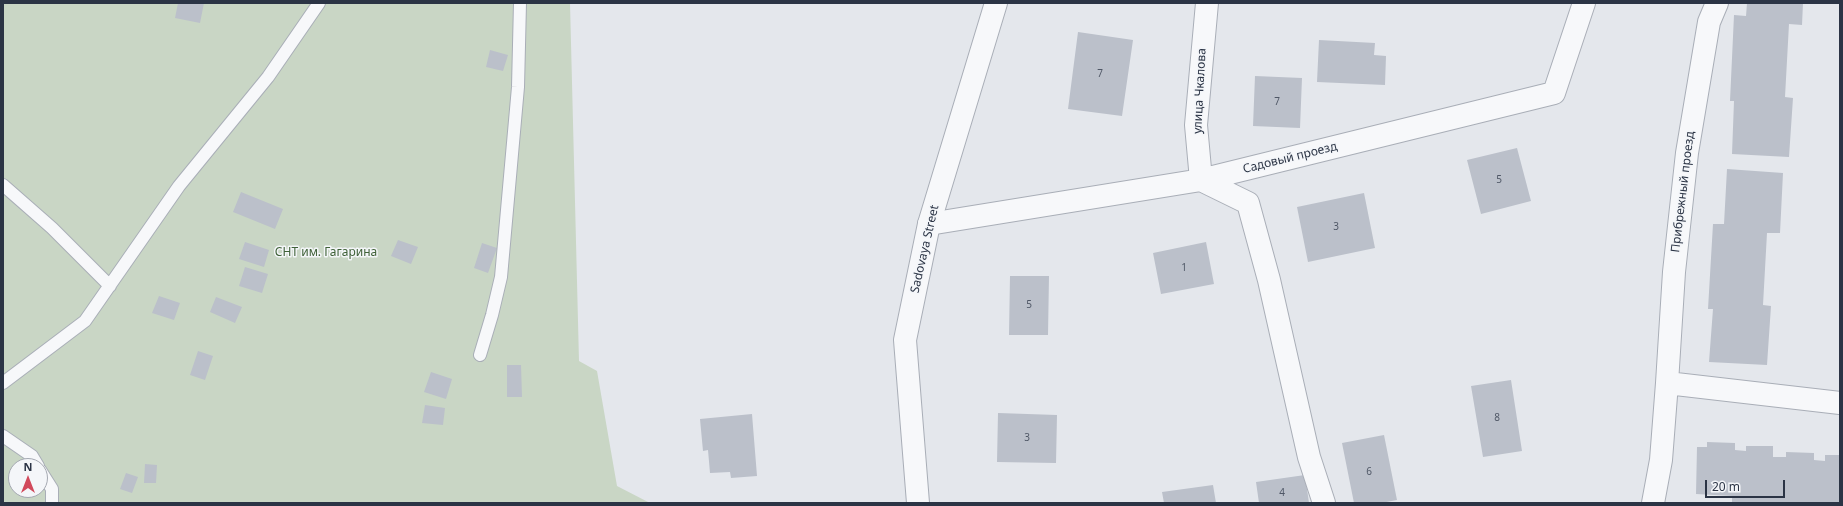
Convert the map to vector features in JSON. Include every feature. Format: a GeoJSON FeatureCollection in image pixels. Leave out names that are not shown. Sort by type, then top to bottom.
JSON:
{"type":"FeatureCollection","features":[{"type":"Feature","properties":{"kind":"street","name":"Sadovaya Street"},"geometry":{"type":"LineString","coordinates":[[918,503],[905,340],[929,224],[996,3]]}},
{"type":"Feature","properties":{"kind":"street","name":"улица Чкалова"},"geometry":{"type":"LineString","coordinates":[[1201,180],[1196,125],[1207,3]]}},
{"type":"Feature","properties":{"kind":"street","name":"Садовый проезд"},"geometry":{"type":"LineString","coordinates":[[929,224],[1201,180],[1554,93],[1573,41],[1584,3]]}},
{"type":"Feature","properties":{"kind":"street","name":"Прибрежный проезд"},"geometry":{"type":"LineString","coordinates":[[1653,503],[1661,460],[1674,272],[1687,153],[1709,22],[1717,3]]}},
{"type":"Feature","properties":{"kind":"street"},"geometry":{"type":"LineString","coordinates":[[1201,180],[1248,204],[1269,280],[1309,457],[1324,503]]}},
{"type":"Feature","properties":{"kind":"street"},"geometry":{"type":"LineString","coordinates":[[1667,383],[1840,403]]}},
{"type":"Feature","properties":{"kind":"lane"},"geometry":{"type":"LineString","coordinates":[[3,383],[85,321],[179,186],[268,77],[319,3]]}},
{"type":"Feature","properties":{"kind":"lane"},"geometry":{"type":"LineString","coordinates":[[480,355],[501,277],[518,87],[520,3]]}},
{"type":"Feature","properties":{"kind":"lane"},"geometry":{"type":"LineString","coordinates":[[3,185],[52,228],[110,286]]}},
{"type":"Feature","properties":{"kind":"lane"},"geometry":{"type":"LineString","coordinates":[[3,436],[33,458]]}},
{"type":"Feature","properties":{"kind":"lane"},"geometry":{"type":"LineString","coordinates":[[48,482],[52,488],[52,503]]}},
{"type":"Feature","properties":{"kind":"green space","name":"СНТ им. Гагарина"},"geometry":{"type":"Polygon","coordinates":[[[3,3],[570,3],[579,361],[597,371],[617,486],[650,503],[3,503],[3,3]]]}},
{"type":"Feature","properties":{"kind":"building"},"geometry":{"type":"Polygon","coordinates":[[[178,3],[204,3],[200,23],[175,18],[178,3]]]}},
{"type":"Feature","properties":{"kind":"building"},"geometry":{"type":"Polygon","coordinates":[[[1747,3],[1803,3],[1802,25],[1789,24],[1785,97],[1793,98],[1789,157],[1732,154],[1734,101],[1730,101],[1734,15],[1746,16],[1747,3]]]}},
{"type":"Feature","properties":{"kind":"building"},"geometry":{"type":"Polygon","coordinates":[[[1078,32],[1133,40],[1122,116],[1068,109],[1078,32]]]}},
{"type":"Feature","properties":{"kind":"building"},"geometry":{"type":"Polygon","coordinates":[[[1319,40],[1375,43],[1374,55],[1386,56],[1385,85],[1317,82],[1319,40]]]}},
{"type":"Feature","properties":{"kind":"building"},"geometry":{"type":"Polygon","coordinates":[[[490,50],[508,55],[503,71],[486,67],[490,50]]]}},
{"type":"Feature","properties":{"kind":"building"},"geometry":{"type":"Polygon","coordinates":[[[1255,76],[1302,78],[1300,128],[1253,126],[1255,76]]]}},
{"type":"Feature","properties":{"kind":"building"},"geometry":{"type":"Polygon","coordinates":[[[1517,148],[1531,201],[1481,214],[1467,160],[1517,148]]]}},
{"type":"Feature","properties":{"kind":"building"},"geometry":{"type":"Polygon","coordinates":[[[1727,169],[1783,173],[1780,233],[1767,233],[1763,305],[1771,306],[1767,365],[1709,362],[1713,309],[1708,309],[1713,224],[1724,224],[1727,169]]]}},
{"type":"Feature","properties":{"kind":"building"},"geometry":{"type":"Polygon","coordinates":[[[241,192],[283,209],[275,229],[233,212],[241,192]]]}},
{"type":"Feature","properties":{"kind":"building"},"geometry":{"type":"Polygon","coordinates":[[[1364,193],[1375,248],[1308,262],[1297,207],[1364,193]]]}},
{"type":"Feature","properties":{"kind":"building"},"geometry":{"type":"Polygon","coordinates":[[[398,240],[418,247],[411,264],[391,256],[398,240]]]}},
{"type":"Feature","properties":{"kind":"building"},"geometry":{"type":"Polygon","coordinates":[[[245,242],[269,250],[264,267],[239,259],[245,242]]]}},
{"type":"Feature","properties":{"kind":"building"},"geometry":{"type":"Polygon","coordinates":[[[1206,242],[1214,284],[1161,294],[1153,253],[1206,242]]]}},
{"type":"Feature","properties":{"kind":"building"},"geometry":{"type":"Polygon","coordinates":[[[482,243],[497,248],[488,273],[474,268],[482,243]]]}},
{"type":"Feature","properties":{"kind":"building"},"geometry":{"type":"Polygon","coordinates":[[[245,267],[268,274],[262,293],[239,286],[245,267]]]}},
{"type":"Feature","properties":{"kind":"building"},"geometry":{"type":"Polygon","coordinates":[[[1010,276],[1049,276],[1048,335],[1009,335],[1010,276]]]}},
{"type":"Feature","properties":{"kind":"building"},"geometry":{"type":"Polygon","coordinates":[[[159,296],[180,303],[174,320],[152,313],[159,296]]]}},
{"type":"Feature","properties":{"kind":"building"},"geometry":{"type":"Polygon","coordinates":[[[216,297],[242,307],[235,323],[210,312],[216,297]]]}},
{"type":"Feature","properties":{"kind":"building"},"geometry":{"type":"Polygon","coordinates":[[[198,351],[213,356],[205,380],[190,375],[198,351]]]}},
{"type":"Feature","properties":{"kind":"building"},"geometry":{"type":"Polygon","coordinates":[[[507,365],[521,365],[522,397],[507,397],[507,365]]]}},
{"type":"Feature","properties":{"kind":"building"},"geometry":{"type":"Polygon","coordinates":[[[431,372],[452,379],[446,399],[424,392],[431,372]]]}},
{"type":"Feature","properties":{"kind":"building"},"geometry":{"type":"Polygon","coordinates":[[[1511,380],[1522,451],[1483,457],[1471,386],[1511,380]]]}},
{"type":"Feature","properties":{"kind":"building"},"geometry":{"type":"Polygon","coordinates":[[[425,405],[445,408],[443,425],[422,423],[425,405]]]}},
{"type":"Feature","properties":{"kind":"building"},"geometry":{"type":"Polygon","coordinates":[[[998,413],[1057,415],[1056,463],[997,462],[998,413]]]}},
{"type":"Feature","properties":{"kind":"building"},"geometry":{"type":"Polygon","coordinates":[[[752,414],[757,476],[731,478],[730,472],[710,473],[708,450],[703,451],[700,419],[752,414]]]}},
{"type":"Feature","properties":{"kind":"building"},"geometry":{"type":"Polygon","coordinates":[[[1384,435],[1397,500],[1381,503],[1354,503],[1342,443],[1384,435]]]}},
{"type":"Feature","properties":{"kind":"building"},"geometry":{"type":"Polygon","coordinates":[[[1707,442],[1735,443],[1735,450],[1746,451],[1746,446],[1773,446],[1773,457],[1786,457],[1786,452],[1814,453],[1814,460],[1825,461],[1825,455],[1840,455],[1840,503],[1732,502],[1732,496],[1696,494],[1697,447],[1707,447],[1707,442]]]}},
{"type":"Feature","properties":{"kind":"building"},"geometry":{"type":"Polygon","coordinates":[[[145,464],[157,465],[156,483],[144,483],[145,464]]]}},
{"type":"Feature","properties":{"kind":"building"},"geometry":{"type":"Polygon","coordinates":[[[126,473],[138,477],[132,493],[120,489],[126,473]]]}},
{"type":"Feature","properties":{"kind":"building"},"geometry":{"type":"Polygon","coordinates":[[[1305,475],[1309,503],[1259,503],[1256,482],[1305,475]]]}},
{"type":"Feature","properties":{"kind":"building"},"geometry":{"type":"Polygon","coordinates":[[[1213,485],[1216,503],[1164,503],[1162,492],[1213,485]]]}}]}
